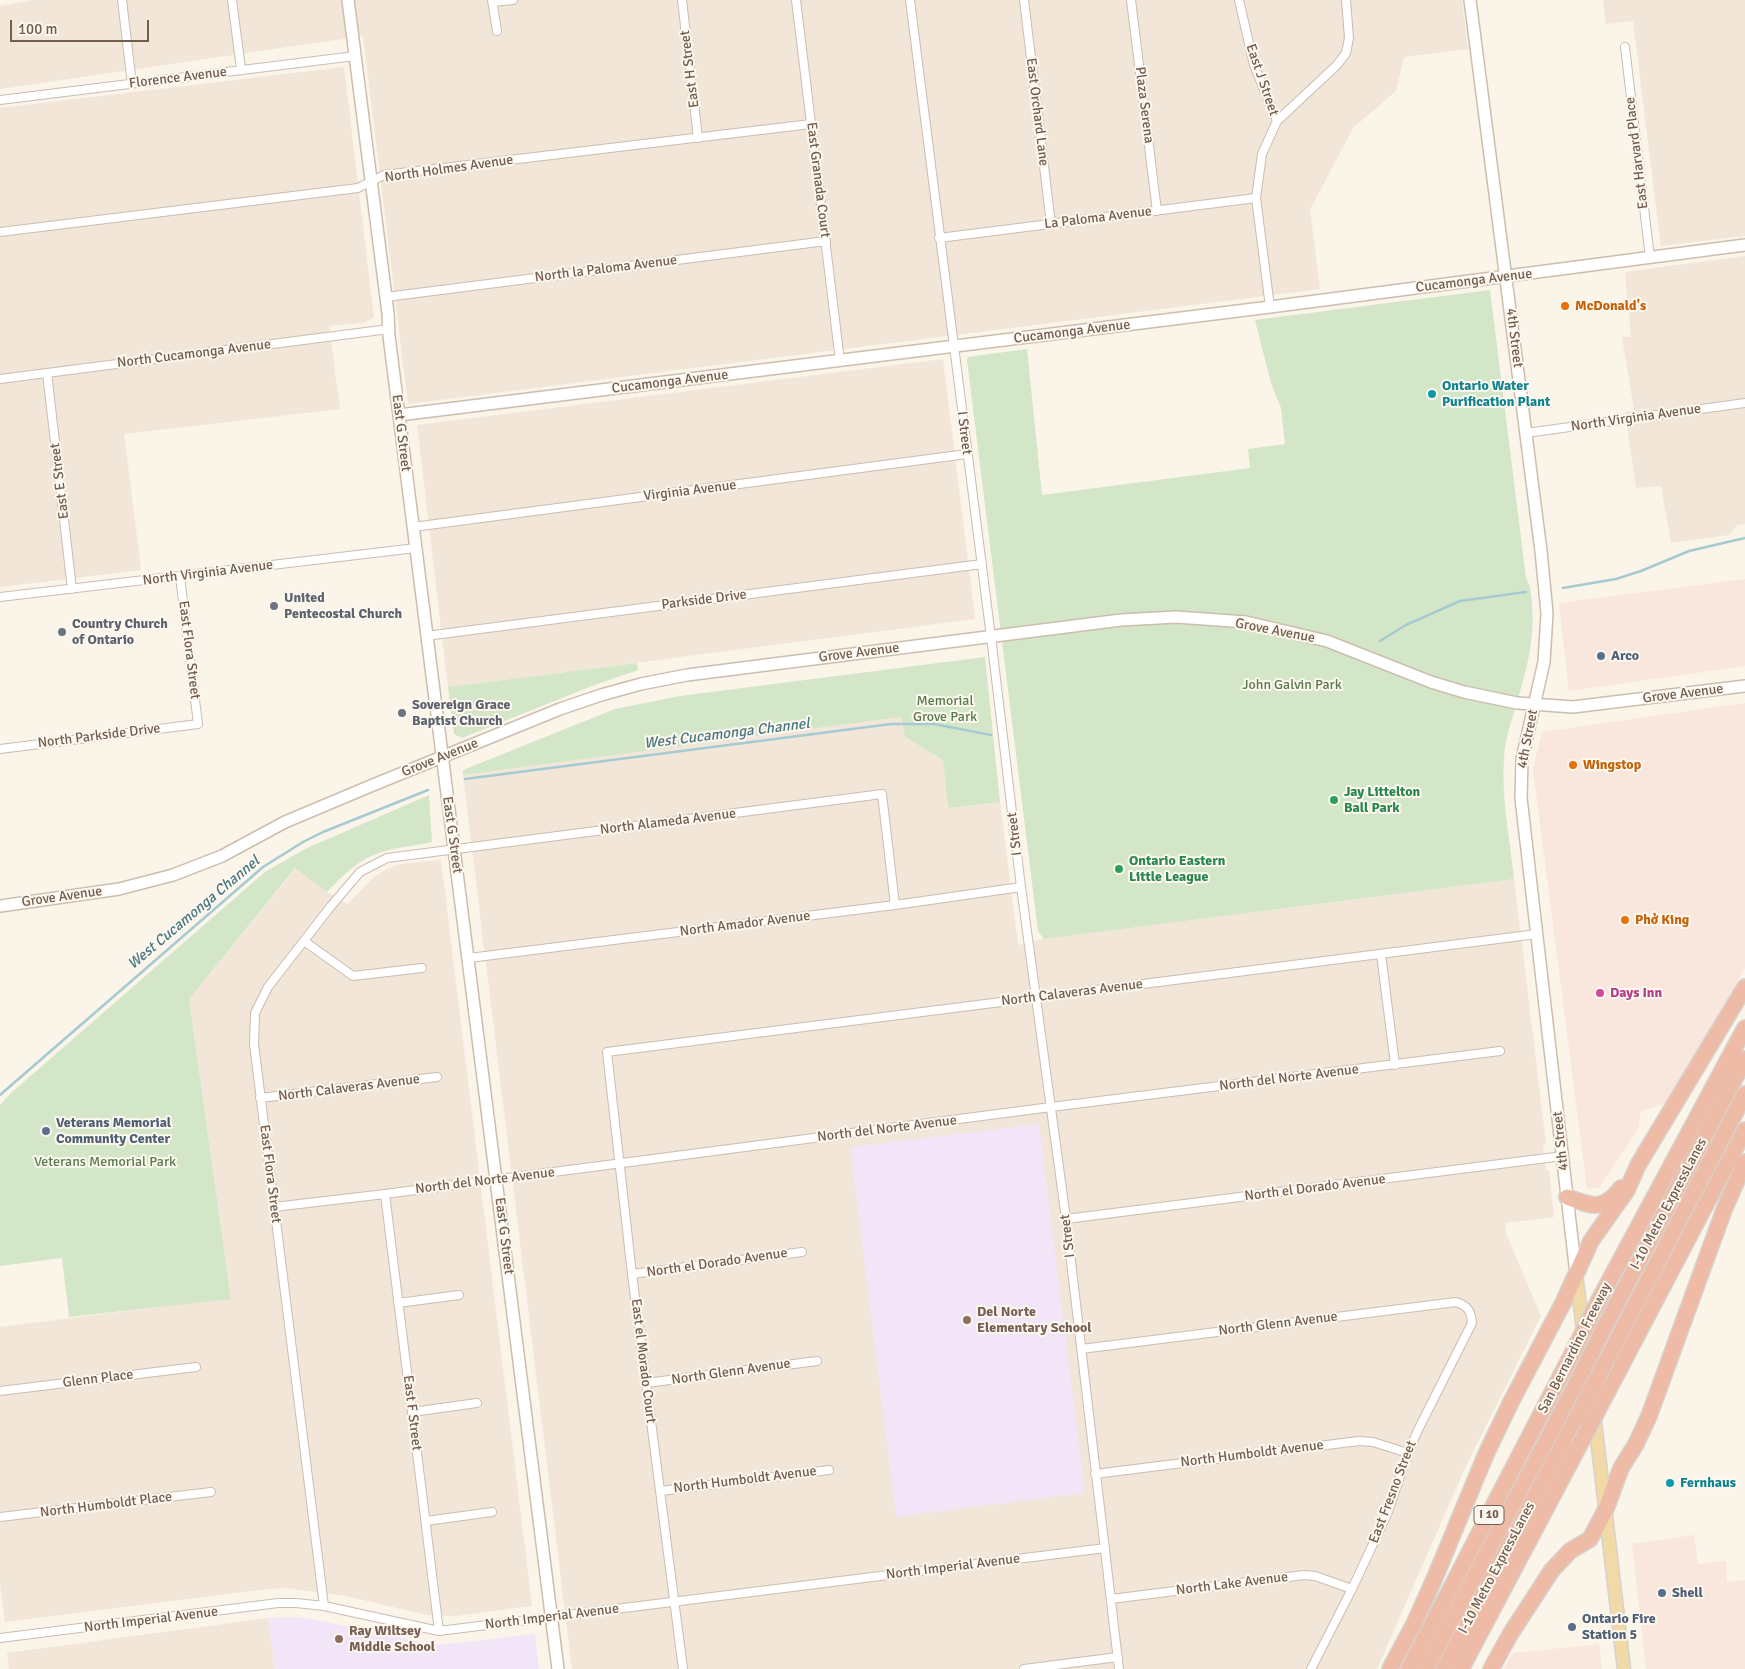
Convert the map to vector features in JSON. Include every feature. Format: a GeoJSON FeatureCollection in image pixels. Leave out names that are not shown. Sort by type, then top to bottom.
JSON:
{"type":"FeatureCollection","features":[{"type":"Feature","properties":{"kind":"highway"},"geometry":{"type":"LineString","coordinates":[[1567,1197],[1590,1205],[1608,1201],[1617,1194],[1638,1165],[1745,987]]}},
{"type":"Feature","properties":{"kind":"highway","name":"San Bernardino Freeway"},"geometry":{"type":"LineString","coordinates":[[1409,1669],[1599,1300],[1745,1028]]}},
{"type":"Feature","properties":{"kind":"highway","name":"I-10 Metro ExpressLanes"},"geometry":{"type":"LineString","coordinates":[[1426,1669],[1745,1059]]}},
{"type":"Feature","properties":{"kind":"highway","name":"I-10 Metro ExpressLanes"},"geometry":{"type":"LineString","coordinates":[[1444,1669],[1745,1094]]}},
{"type":"Feature","properties":{"kind":"highway"},"geometry":{"type":"LineString","coordinates":[[1461,1669],[1745,1130]]}},
{"type":"Feature","properties":{"kind":"highway"},"geometry":{"type":"LineString","coordinates":[[1491,1669],[1511,1633],[1552,1570],[1570,1551],[1590,1539],[1606,1509],[1620,1468],[1636,1444],[1650,1416],[1724,1210],[1745,1162]]}},
{"type":"Feature","properties":{"kind":"highway"},"geometry":{"type":"LineString","coordinates":[[1390,1669],[1436,1575],[1486,1454],[1563,1304],[1591,1241],[1627,1190],[1638,1165]]}},
{"type":"Feature","properties":{"kind":"main road","name":"East G Street"},"geometry":{"type":"LineString","coordinates":[[348,0],[386,297],[426,636],[469,958],[558,1669]]}},
{"type":"Feature","properties":{"kind":"main road","name":"4th Street"},"geometry":{"type":"LineString","coordinates":[[1470,0],[1545,588],[1546,651],[1522,759],[1520,786],[1624,1669]]}},
{"type":"Feature","properties":{"kind":"main road","name":"Cucamonga Avenue"},"geometry":{"type":"LineString","coordinates":[[399,415],[1270,307],[1745,245]]}},
{"type":"Feature","properties":{"kind":"main road","name":"Grove Avenue"},"geometry":{"type":"LineString","coordinates":[[0,906],[119,889],[173,876],[222,856],[285,822],[373,785],[560,709],[641,684],[688,675],[1121,620],[1176,617],[1246,622],[1327,641],[1431,682],[1464,692],[1534,705],[1572,707],[1595,705],[1745,686]]}},
{"type":"Feature","properties":{"kind":"street"},"geometry":{"type":"LineString","coordinates":[[122,0],[132,84]]}},
{"type":"Feature","properties":{"kind":"street"},"geometry":{"type":"LineString","coordinates":[[232,0],[241,69]]}},
{"type":"Feature","properties":{"kind":"street"},"geometry":{"type":"LineString","coordinates":[[497,31],[492,1],[512,0]]}},
{"type":"Feature","properties":{"kind":"street","name":"East H Street"},"geometry":{"type":"LineString","coordinates":[[682,0],[698,138]]}},
{"type":"Feature","properties":{"kind":"street","name":"East Granada Court"},"geometry":{"type":"LineString","coordinates":[[796,0],[840,361]]}},
{"type":"Feature","properties":{"kind":"street","name":"I Street"},"geometry":{"type":"LineString","coordinates":[[910,0],[1021,887],[1066,1219],[1095,1474],[1120,1669]]}},
{"type":"Feature","properties":{"kind":"street","name":"East Orchard Lane"},"geometry":{"type":"LineString","coordinates":[[1024,0],[1051,224]]}},
{"type":"Feature","properties":{"kind":"street","name":"Plaza Serena"},"geometry":{"type":"LineString","coordinates":[[1131,0],[1156,211]]}},
{"type":"Feature","properties":{"kind":"street","name":"East J Street"},"geometry":{"type":"LineString","coordinates":[[1238,0],[1254,65],[1277,121],[1262,154],[1256,198],[1270,307]]}},
{"type":"Feature","properties":{"kind":"street"},"geometry":{"type":"LineString","coordinates":[[1277,121],[1337,65],[1346,52],[1350,38],[1346,0]]}},
{"type":"Feature","properties":{"kind":"street","name":"East Harvard Place"},"geometry":{"type":"LineString","coordinates":[[1625,47],[1650,258]]}},
{"type":"Feature","properties":{"kind":"street","name":"Florence Avenue"},"geometry":{"type":"LineString","coordinates":[[0,100],[355,56]]}},
{"type":"Feature","properties":{"kind":"street","name":"North Holmes Avenue"},"geometry":{"type":"LineString","coordinates":[[0,232],[358,188],[384,176],[811,124]]}},
{"type":"Feature","properties":{"kind":"street","name":"La Paloma Avenue"},"geometry":{"type":"LineString","coordinates":[[939,238],[1256,198]]}},
{"type":"Feature","properties":{"kind":"street","name":"North la Paloma Avenue"},"geometry":{"type":"LineString","coordinates":[[386,297],[826,241]]}},
{"type":"Feature","properties":{"kind":"street","name":"North Cucamonga Avenue"},"geometry":{"type":"LineString","coordinates":[[0,379],[389,329]]}},
{"type":"Feature","properties":{"kind":"street","name":"East E Street"},"geometry":{"type":"LineString","coordinates":[[47,373],[72,589]]}},
{"type":"Feature","properties":{"kind":"street","name":"North Virginia Avenue"},"geometry":{"type":"LineString","coordinates":[[1526,433],[1745,403]]}},
{"type":"Feature","properties":{"kind":"street","name":"Virginia Avenue"},"geometry":{"type":"LineString","coordinates":[[413,527],[967,454]]}},
{"type":"Feature","properties":{"kind":"street","name":"North Virginia Avenue"},"geometry":{"type":"LineString","coordinates":[[0,598],[416,548]]}},
{"type":"Feature","properties":{"kind":"street","name":"Parkside Drive"},"geometry":{"type":"LineString","coordinates":[[426,636],[982,564]]}},
{"type":"Feature","properties":{"kind":"street","name":"East Flora Street"},"geometry":{"type":"LineString","coordinates":[[180,577],[198,724]]}},
{"type":"Feature","properties":{"kind":"street","name":"North Parkside Drive"},"geometry":{"type":"LineString","coordinates":[[0,749],[198,724]]}},
{"type":"Feature","properties":{"kind":"street","name":"North Alameda Avenue"},"geometry":{"type":"LineString","coordinates":[[454,849],[882,794],[895,905]]}},
{"type":"Feature","properties":{"kind":"street","name":"East Flora Street"},"geometry":{"type":"LineString","coordinates":[[324,1606],[260,1098],[254,1044],[255,1012],[268,986],[360,872],[387,858],[454,849]]}},
{"type":"Feature","properties":{"kind":"street","name":"North Amador Avenue"},"geometry":{"type":"LineString","coordinates":[[469,958],[895,905],[1021,887]]}},
{"type":"Feature","properties":{"kind":"street","name":"North Calaveras Avenue"},"geometry":{"type":"LineString","coordinates":[[606,1052],[1537,934]]}},
{"type":"Feature","properties":{"kind":"street"},"geometry":{"type":"LineString","coordinates":[[304,941],[353,976],[422,968]]}},
{"type":"Feature","properties":{"kind":"street"},"geometry":{"type":"LineString","coordinates":[[1381,954],[1395,1065]]}},
{"type":"Feature","properties":{"kind":"street","name":"North del Norte Avenue"},"geometry":{"type":"LineString","coordinates":[[274,1207],[1500,1051]]}},
{"type":"Feature","properties":{"kind":"street","name":"East el Morado Court"},"geometry":{"type":"LineString","coordinates":[[606,1052],[632,1274],[683,1669]]}},
{"type":"Feature","properties":{"kind":"street","name":"North Calaveras Avenue"},"geometry":{"type":"LineString","coordinates":[[260,1098],[437,1077]]}},
{"type":"Feature","properties":{"kind":"street","name":"North el Dorado Avenue"},"geometry":{"type":"LineString","coordinates":[[1066,1219],[1563,1156]]}},
{"type":"Feature","properties":{"kind":"street","name":"East F Street"},"geometry":{"type":"LineString","coordinates":[[385,1194],[439,1631]]}},
{"type":"Feature","properties":{"kind":"street","name":"North el Dorado Avenue"},"geometry":{"type":"LineString","coordinates":[[632,1274],[802,1252]]}},
{"type":"Feature","properties":{"kind":"street"},"geometry":{"type":"LineString","coordinates":[[398,1302],[458,1295]]}},
{"type":"Feature","properties":{"kind":"street","name":"North Glenn Avenue"},"geometry":{"type":"LineString","coordinates":[[1081,1349],[1456,1302],[1466,1305],[1471,1313]]}},
{"type":"Feature","properties":{"kind":"street","name":"East Fresno Street"},"geometry":{"type":"LineString","coordinates":[[1311,1669],[1352,1589],[1388,1512],[1408,1454],[1472,1323],[1471,1313]]}},
{"type":"Feature","properties":{"kind":"street","name":"North Glenn Avenue"},"geometry":{"type":"LineString","coordinates":[[646,1383],[817,1361]]}},
{"type":"Feature","properties":{"kind":"street","name":"Glenn Place"},"geometry":{"type":"LineString","coordinates":[[0,1391],[196,1367]]}},
{"type":"Feature","properties":{"kind":"street"},"geometry":{"type":"LineString","coordinates":[[412,1412],[477,1403]]}},
{"type":"Feature","properties":{"kind":"street","name":"North Humboldt Avenue"},"geometry":{"type":"LineString","coordinates":[[1095,1474],[1359,1441],[1373,1442],[1408,1454]]}},
{"type":"Feature","properties":{"kind":"street","name":"North Humboldt Avenue"},"geometry":{"type":"LineString","coordinates":[[661,1491],[829,1470]]}},
{"type":"Feature","properties":{"kind":"street","name":"North Humboldt Place"},"geometry":{"type":"LineString","coordinates":[[0,1518],[211,1492]]}},
{"type":"Feature","properties":{"kind":"street"},"geometry":{"type":"LineString","coordinates":[[426,1521],[492,1512]]}},
{"type":"Feature","properties":{"kind":"street","name":"North Imperial Avenue"},"geometry":{"type":"LineString","coordinates":[[0,1638],[278,1603],[324,1606],[439,1631],[1105,1548]]}},
{"type":"Feature","properties":{"kind":"street","name":"North Lake Avenue"},"geometry":{"type":"LineString","coordinates":[[1111,1599],[1304,1575],[1315,1576],[1352,1589]]}},
{"type":"Feature","properties":{"kind":"street"},"geometry":{"type":"LineString","coordinates":[[1024,1669],[1118,1657]]}},
{"type":"Feature","properties":{"kind":"shaded area"},"geometry":{"type":"Polygon","coordinates":[[[34,0],[1462,0],[1468,49],[1404,57],[1396,91],[1353,128],[1310,210],[1320,289],[408,404],[363,36],[0,89],[0,6],[34,0]]]}},
{"type":"Feature","properties":{"kind":"shaded area"},"geometry":{"type":"Polygon","coordinates":[[[1603,0],[1745,0],[1745,236],[1661,246],[1633,21],[1606,24],[1603,0]]]}},
{"type":"Feature","properties":{"kind":"shaded area"},"geometry":{"type":"Polygon","coordinates":[[[344,67],[374,318],[363,323],[329,326],[340,409],[124,434],[141,570],[0,587],[0,108],[344,67]]]}},
{"type":"Feature","properties":{"kind":"shaded area"},"geometry":{"type":"Polygon","coordinates":[[[1745,256],[1745,524],[1737,525],[1729,535],[1671,543],[1661,486],[1636,488],[1625,412],[1634,410],[1622,337],[1631,337],[1625,272],[1745,256]]]}},
{"type":"Feature","properties":{"kind":"shaded area"},"geometry":{"type":"Polygon","coordinates":[[[943,359],[975,619],[448,687],[417,425],[943,359]]]}},
{"type":"Feature","properties":{"kind":"shaded area"},"geometry":{"type":"Polygon","coordinates":[[[1745,579],[1745,666],[1569,691],[1559,603],[1745,579]]]}},
{"type":"Feature","properties":{"kind":"shaded area"},"geometry":{"type":"Polygon","coordinates":[[[1745,703],[1745,968],[1668,1103],[1640,1111],[1639,1128],[1599,1187],[1587,1189],[1533,769],[1542,732],[1745,703]]]}},
{"type":"Feature","properties":{"kind":"shaded area"},"geometry":{"type":"Polygon","coordinates":[[[901,717],[905,737],[943,760],[948,808],[1000,802],[1018,945],[1044,939],[1514,879],[1546,1143],[1543,1145],[1546,1170],[1549,1171],[1554,1217],[1505,1223],[1506,1233],[1541,1316],[1465,1468],[1377,1669],[572,1669],[463,775],[901,717]]]}},
{"type":"Feature","properties":{"kind":"shaded area"},"geometry":{"type":"Polygon","coordinates":[[[441,860],[532,1606],[456,1616],[427,1615],[346,1596],[287,1588],[5,1622],[0,1583],[0,1327],[231,1298],[189,999],[296,868],[327,892],[348,904],[374,877],[385,870],[400,864],[441,860]]]}},
{"type":"Feature","properties":{"kind":"shaded area","name":"Del Norte Elementary School"},"geometry":{"type":"Polygon","coordinates":[[[1039,1124],[1085,1493],[896,1517],[850,1147],[1039,1124]]]}},
{"type":"Feature","properties":{"kind":"shaded area"},"geometry":{"type":"Polygon","coordinates":[[[1694,1535],[1698,1564],[1726,1561],[1727,1582],[1745,1580],[1745,1669],[1646,1669],[1632,1544],[1694,1535]]]}},
{"type":"Feature","properties":{"kind":"shaded area"},"geometry":{"type":"Polygon","coordinates":[[[268,1618],[275,1669],[9,1669],[7,1653],[268,1618]]]}},
{"type":"Feature","properties":{"kind":"shaded area","name":"Ray Wiltsey Middle School"},"geometry":{"type":"Polygon","coordinates":[[[268,1618],[306,1618],[431,1644],[447,1644],[535,1634],[539,1669],[275,1669],[268,1618]]]}},
{"type":"Feature","properties":{"kind":"shaded area"},"geometry":{"type":"Polygon","coordinates":[[[1599,1644],[1602,1669],[1503,1669],[1513,1653],[1599,1644]]]}},
{"type":"Feature","properties":{"kind":"green space","name":"John Galvin Park"},"geometry":{"type":"Polygon","coordinates":[[[1490,290],[1526,578],[1529,584],[1533,617],[1527,665],[1507,736],[1504,757],[1505,803],[1514,879],[1044,939],[1038,931],[968,357],[1027,349],[1042,495],[1250,468],[1248,449],[1285,444],[1281,408],[1271,383],[1255,320],[1490,290]]]}},
{"type":"Feature","properties":{"kind":"green space","name":"Memorial Grove Park"},"geometry":{"type":"Polygon","coordinates":[[[985,657],[1000,802],[948,808],[943,760],[905,737],[901,717],[463,775],[463,770],[615,709],[680,696],[985,657]]]}},
{"type":"Feature","properties":{"kind":"green space"},"geometry":{"type":"Polygon","coordinates":[[[637,663],[638,670],[592,686],[462,738],[454,734],[448,687],[637,663]]]}},
{"type":"Feature","properties":{"kind":"green space","name":"Veterans Memorial Park"},"geometry":{"type":"Polygon","coordinates":[[[429,795],[432,842],[392,849],[371,856],[351,869],[327,892],[295,868],[189,999],[231,1299],[69,1317],[62,1258],[0,1266],[0,1105],[11,1093],[265,872],[305,849],[429,795]]]}},
{"type":"Feature","properties":{"kind":"waterway"},"geometry":{"type":"LineString","coordinates":[[1563,588],[1616,579],[1689,551],[1745,538]]}},
{"type":"Feature","properties":{"kind":"waterway","name":"West Cucamonga Channel"},"geometry":{"type":"LineString","coordinates":[[1380,641],[1406,625],[1460,601],[1526,592]]}},
{"type":"Feature","properties":{"kind":"waterway","name":"West Cucamonga Channel"},"geometry":{"type":"LineString","coordinates":[[465,779],[891,724],[934,724],[991,735]]}},
{"type":"Feature","properties":{"kind":"waterway","name":"West Cucamonga Channel"},"geometry":{"type":"LineString","coordinates":[[0,1095],[263,867],[323,832],[428,790]]}},
{"type":"Feature","properties":{"kind":"place","name":"McDonald's"},"geometry":{"type":"Point","coordinates":[1565,306]}},
{"type":"Feature","properties":{"kind":"place","name":"Ontario Water Purification Plant"},"geometry":{"type":"Point","coordinates":[1432,394]}},
{"type":"Feature","properties":{"kind":"place","name":"United Pentecostal Church"},"geometry":{"type":"Point","coordinates":[274,606]}},
{"type":"Feature","properties":{"kind":"place","name":"Country Church of Ontario"},"geometry":{"type":"Point","coordinates":[62,632]}},
{"type":"Feature","properties":{"kind":"place","name":"Arco"},"geometry":{"type":"Point","coordinates":[1601,656]}},
{"type":"Feature","properties":{"kind":"place","name":"Sovereign Grace Baptist Church"},"geometry":{"type":"Point","coordinates":[402,713]}},
{"type":"Feature","properties":{"kind":"place","name":"Wingstop"},"geometry":{"type":"Point","coordinates":[1573,765]}},
{"type":"Feature","properties":{"kind":"place","name":"Jay Littelton Ball Park"},"geometry":{"type":"Point","coordinates":[1334,800]}},
{"type":"Feature","properties":{"kind":"place","name":"Ontario Eastern Little League"},"geometry":{"type":"Point","coordinates":[1119,869]}},
{"type":"Feature","properties":{"kind":"place","name":"Phở King"},"geometry":{"type":"Point","coordinates":[1625,920]}},
{"type":"Feature","properties":{"kind":"place","name":"Days Inn"},"geometry":{"type":"Point","coordinates":[1600,993]}},
{"type":"Feature","properties":{"kind":"place","name":"Veterans Memorial Community Center"},"geometry":{"type":"Point","coordinates":[46,1131]}},
{"type":"Feature","properties":{"kind":"place","name":"Del Norte Elementary School"},"geometry":{"type":"Point","coordinates":[967,1320]}},
{"type":"Feature","properties":{"kind":"place","name":"Fernhaus"},"geometry":{"type":"Point","coordinates":[1670,1483]}},
{"type":"Feature","properties":{"kind":"place","name":"Shell"},"geometry":{"type":"Point","coordinates":[1662,1593]}},
{"type":"Feature","properties":{"kind":"place","name":"Ontario Fire Station 5"},"geometry":{"type":"Point","coordinates":[1572,1627]}},
{"type":"Feature","properties":{"kind":"place","name":"Ray Wiltsey Middle School"},"geometry":{"type":"Point","coordinates":[339,1639]}}]}
